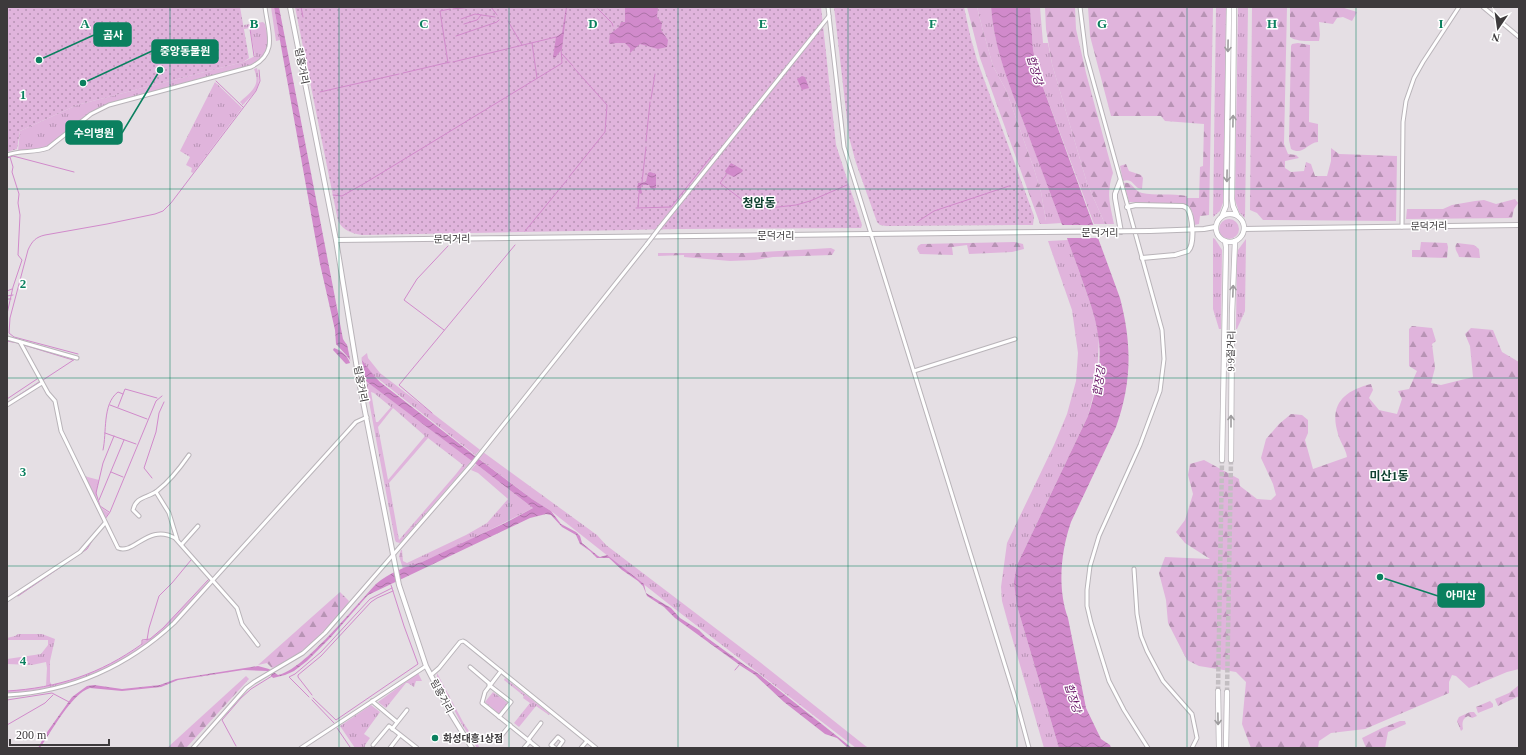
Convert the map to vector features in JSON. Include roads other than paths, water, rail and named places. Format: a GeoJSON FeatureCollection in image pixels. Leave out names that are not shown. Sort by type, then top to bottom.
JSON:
{"type":"FeatureCollection","features":[{"type":"Feature","properties":{"kind":"highway"},"geometry":{"type":"LineString","coordinates":[[1222,216],[1226,206],[1229,7]]}},
{"type":"Feature","properties":{"kind":"highway"},"geometry":{"type":"LineString","coordinates":[[1234,7],[1232,199],[1233,206],[1237,215],[1242,221],[1244,228],[1241,236],[1235,241],[1225,241],[1218,236],[1215,227],[1218,219],[1229,213],[1237,215]]}},
{"type":"Feature","properties":{"kind":"highway","name":"9·9절거리"},"geometry":{"type":"LineString","coordinates":[[1222,460],[1225,241]]}},
{"type":"Feature","properties":{"kind":"highway","name":"9·9절거리"},"geometry":{"type":"LineString","coordinates":[[1231,460],[1232,313],[1235,241]]}},
{"type":"Feature","properties":{"kind":"highway"},"geometry":{"type":"LineString","coordinates":[[1218,691],[1219,748]]}},
{"type":"Feature","properties":{"kind":"highway"},"geometry":{"type":"LineString","coordinates":[[1226,748],[1227,692]]}},
{"type":"Feature","properties":{"kind":"main road","name":"림흥거리"},"geometry":{"type":"LineString","coordinates":[[290,7],[336,240],[353,347],[398,584],[430,675],[451,714],[472,748]]}},
{"type":"Feature","properties":{"kind":"main road"},"geometry":{"type":"LineString","coordinates":[[1120,181],[1115,198],[1121,232]]}},
{"type":"Feature","properties":{"kind":"main road"},"geometry":{"type":"LineString","coordinates":[[1127,207],[1136,205],[1183,206],[1188,208],[1192,216],[1192,245],[1188,251],[1175,255],[1142,258]]}},
{"type":"Feature","properties":{"kind":"main road","name":"문덕거리"},"geometry":{"type":"LineString","coordinates":[[1244,228],[1519,225]]}},
{"type":"Feature","properties":{"kind":"main road","name":"문덕거리"},"geometry":{"type":"LineString","coordinates":[[336,240],[1121,232],[1192,230],[1215,227]]}},
{"type":"Feature","properties":{"kind":"street"},"geometry":{"type":"LineString","coordinates":[[7,155],[12,153],[40,151],[48,148],[91,114],[109,104],[251,67],[262,62],[269,51],[270,44],[265,7]]}},
{"type":"Feature","properties":{"kind":"street"},"geometry":{"type":"LineString","coordinates":[[828,7],[844,147],[1018,707],[1029,748]]}},
{"type":"Feature","properties":{"kind":"street"},"geometry":{"type":"LineString","coordinates":[[1080,7],[1086,55],[1162,330],[1164,359],[1160,391],[1145,433],[1092,555],[1087,603],[1094,636],[1109,681],[1124,710],[1148,748]]}},
{"type":"Feature","properties":{"kind":"street"},"geometry":{"type":"LineString","coordinates":[[1402,227],[1403,117],[1406,101],[1414,78],[1423,62],[1460,7]]}},
{"type":"Feature","properties":{"kind":"street"},"geometry":{"type":"LineString","coordinates":[[1483,7],[1519,37]]}},
{"type":"Feature","properties":{"kind":"street"},"geometry":{"type":"LineString","coordinates":[[192,748],[246,688],[303,653],[318,640],[392,557],[472,464],[829,16]]}},
{"type":"Feature","properties":{"kind":"street"},"geometry":{"type":"LineString","coordinates":[[7,338],[77,358]]}},
{"type":"Feature","properties":{"kind":"street"},"geometry":{"type":"LineString","coordinates":[[914,371],[1015,339]]}},
{"type":"Feature","properties":{"kind":"street"},"geometry":{"type":"LineString","coordinates":[[20,342],[42,383],[55,401],[61,431],[116,545],[121,550],[156,534],[167,534],[178,540],[237,608],[242,624],[258,645]]}},
{"type":"Feature","properties":{"kind":"street"},"geometry":{"type":"LineString","coordinates":[[7,405],[42,383]]}},
{"type":"Feature","properties":{"kind":"street"},"geometry":{"type":"LineString","coordinates":[[7,695],[39,692],[91,677],[128,659],[151,644],[213,580],[356,422],[367,417]]}},
{"type":"Feature","properties":{"kind":"street"},"geometry":{"type":"LineString","coordinates":[[139,516],[133,510],[135,504],[140,498],[156,492],[174,474],[189,455]]}},
{"type":"Feature","properties":{"kind":"street"},"geometry":{"type":"LineString","coordinates":[[156,492],[169,513],[178,540]]}},
{"type":"Feature","properties":{"kind":"street"},"geometry":{"type":"LineString","coordinates":[[7,600],[80,552],[105,523]]}},
{"type":"Feature","properties":{"kind":"street"},"geometry":{"type":"LineString","coordinates":[[182,544],[198,526]]}},
{"type":"Feature","properties":{"kind":"street"},"geometry":{"type":"LineString","coordinates":[[1134,569],[1137,614],[1141,636],[1163,681],[1192,714],[1197,738],[1192,748]]}},
{"type":"Feature","properties":{"kind":"street"},"geometry":{"type":"LineString","coordinates":[[430,675],[439,668],[460,642],[463,641],[596,748]]}},
{"type":"Feature","properties":{"kind":"street"},"geometry":{"type":"LineString","coordinates":[[301,748],[426,666]]}},
{"type":"Feature","properties":{"kind":"street"},"geometry":{"type":"LineString","coordinates":[[470,667],[511,702],[499,717]]}},
{"type":"Feature","properties":{"kind":"street"},"geometry":{"type":"LineString","coordinates":[[501,671],[490,685],[482,703],[538,748]]}},
{"type":"Feature","properties":{"kind":"street"},"geometry":{"type":"LineString","coordinates":[[372,701],[398,722]]}},
{"type":"Feature","properties":{"kind":"street"},"geometry":{"type":"LineString","coordinates":[[392,728],[407,710]]}},
{"type":"Feature","properties":{"kind":"street"},"geometry":{"type":"LineString","coordinates":[[524,748],[541,723]]}},
{"type":"Feature","properties":{"kind":"street"},"geometry":{"type":"LineString","coordinates":[[501,736],[510,725]]}},
{"type":"Feature","properties":{"kind":"street"},"geometry":{"type":"LineString","coordinates":[[374,745],[389,726],[416,748]]}},
{"type":"Feature","properties":{"kind":"street"},"geometry":{"type":"LineString","coordinates":[[392,747],[400,735]]}},
{"type":"Feature","properties":{"kind":"street"},"geometry":{"type":"LineString","coordinates":[[581,748],[587,741]]}},
{"type":"Feature","properties":{"kind":"water"},"geometry":{"type":"Polygon","coordinates":[[[274,7],[279,7],[343,339],[345,342],[360,357],[380,382],[532,499],[551,511],[561,524],[576,532],[580,536],[582,543],[598,556],[600,557],[607,555],[644,584],[646,593],[671,608],[680,618],[699,630],[706,637],[756,672],[852,748],[848,748],[837,738],[825,734],[784,702],[755,675],[675,618],[664,607],[647,596],[643,586],[638,581],[622,570],[609,558],[597,558],[580,544],[576,535],[562,527],[551,515],[546,514],[530,518],[368,595],[331,637],[307,661],[294,671],[273,678],[268,671],[243,670],[178,680],[161,687],[122,691],[90,688],[83,692],[69,705],[40,748],[38,748],[45,735],[72,697],[87,686],[94,685],[122,689],[160,685],[176,679],[258,666],[269,669],[278,675],[289,671],[315,650],[376,584],[386,576],[422,562],[505,523],[533,508],[367,382],[336,344],[335,330],[320,264],[274,7]]]}},
{"type":"Feature","properties":{"kind":"water"},"geometry":{"type":"Polygon","coordinates":[[[566,7],[562,49],[555,58],[553,57],[556,37],[562,33],[566,7]]]}},
{"type":"Feature","properties":{"kind":"water"},"geometry":{"type":"Polygon","coordinates":[[[625,7],[658,7],[657,17],[662,23],[661,30],[668,40],[667,47],[658,49],[640,44],[630,53],[630,48],[625,43],[609,43],[610,34],[619,27],[621,22],[625,22],[625,7]]]}},
{"type":"Feature","properties":{"kind":"water","name":"합장강"},"geometry":{"type":"Polygon","coordinates":[[[991,7],[1030,7],[1033,50],[1041,82],[1120,298],[1127,331],[1127,379],[1121,410],[1116,427],[1071,522],[1063,557],[1061,582],[1062,594],[1086,708],[1101,739],[1110,745],[1111,748],[1059,748],[1017,606],[1014,582],[1017,565],[1088,416],[1094,397],[1100,356],[1097,327],[1087,295],[999,54],[991,7]]]}},
{"type":"Feature","properties":{"kind":"water"},"geometry":{"type":"Polygon","coordinates":[[[802,76],[805,77],[809,88],[802,90],[797,79],[802,76]]]}},
{"type":"Feature","properties":{"kind":"water"},"geometry":{"type":"Polygon","coordinates":[[[731,163],[743,170],[734,177],[725,171],[731,163]]]}},
{"type":"Feature","properties":{"kind":"water"},"geometry":{"type":"Polygon","coordinates":[[[650,172],[656,174],[656,188],[650,188],[650,185],[642,185],[642,193],[640,194],[637,189],[638,183],[646,182],[648,173],[650,172]]]}},
{"type":"Feature","properties":{"kind":"water"},"geometry":{"type":"Polygon","coordinates":[[[334,348],[344,354],[350,363],[346,364],[333,350],[334,348]]]}},
{"type":"Feature","properties":{"kind":"waterway"},"geometry":{"type":"LineString","coordinates":[[301,7],[303,17]]}},
{"type":"Feature","properties":{"kind":"waterway"},"geometry":{"type":"LineString","coordinates":[[453,9],[471,7]]}},
{"type":"Feature","properties":{"kind":"waterway"},"geometry":{"type":"LineString","coordinates":[[491,7],[497,15]]}},
{"type":"Feature","properties":{"kind":"waterway"},"geometry":{"type":"LineString","coordinates":[[448,63],[440,11],[450,9]]}},
{"type":"Feature","properties":{"kind":"waterway"},"geometry":{"type":"LineString","coordinates":[[598,9],[612,23],[613,26]]}},
{"type":"Feature","properties":{"kind":"waterway"},"geometry":{"type":"LineString","coordinates":[[461,19],[475,14],[495,17]]}},
{"type":"Feature","properties":{"kind":"waterway"},"geometry":{"type":"LineString","coordinates":[[464,24],[477,20],[481,15]]}},
{"type":"Feature","properties":{"kind":"waterway"},"geometry":{"type":"LineString","coordinates":[[456,36],[499,20]]}},
{"type":"Feature","properties":{"kind":"waterway"},"geometry":{"type":"LineString","coordinates":[[508,21],[522,45]]}},
{"type":"Feature","properties":{"kind":"waterway"},"geometry":{"type":"LineString","coordinates":[[250,29],[254,56]]}},
{"type":"Feature","properties":{"kind":"waterway"},"geometry":{"type":"LineString","coordinates":[[453,62],[556,37]]}},
{"type":"Feature","properties":{"kind":"waterway"},"geometry":{"type":"LineString","coordinates":[[532,43],[537,78]]}},
{"type":"Feature","properties":{"kind":"waterway"},"geometry":{"type":"LineString","coordinates":[[333,195],[342,196],[365,183],[559,65],[562,63],[561,49]]}},
{"type":"Feature","properties":{"kind":"waterway"},"geometry":{"type":"LineString","coordinates":[[562,54],[573,66]]}},
{"type":"Feature","properties":{"kind":"waterway"},"geometry":{"type":"LineString","coordinates":[[403,73],[450,62]]}},
{"type":"Feature","properties":{"kind":"waterway"},"geometry":{"type":"LineString","coordinates":[[569,177],[605,132],[607,105],[574,68]]}},
{"type":"Feature","properties":{"kind":"waterway"},"geometry":{"type":"LineString","coordinates":[[78,354],[14,337],[9,333],[10,318],[28,250],[31,244],[37,238],[45,235],[107,224],[163,211],[171,203],[256,91],[260,81],[259,70]]}},
{"type":"Feature","properties":{"kind":"waterway"},"geometry":{"type":"LineString","coordinates":[[320,92],[399,74]]}},
{"type":"Feature","properties":{"kind":"waterway"},"geometry":{"type":"LineString","coordinates":[[651,99],[655,74]]}},
{"type":"Feature","properties":{"kind":"waterway"},"geometry":{"type":"LineString","coordinates":[[216,81],[243,107]]}},
{"type":"Feature","properties":{"kind":"waterway"},"geometry":{"type":"LineString","coordinates":[[646,141],[650,102]]}},
{"type":"Feature","properties":{"kind":"waterway"},"geometry":{"type":"LineString","coordinates":[[642,182],[646,147]]}},
{"type":"Feature","properties":{"kind":"waterway"},"geometry":{"type":"LineString","coordinates":[[636,208],[671,207],[713,154]]}},
{"type":"Feature","properties":{"kind":"waterway"},"geometry":{"type":"LineString","coordinates":[[7,158],[13,156],[74,172]]}},
{"type":"Feature","properties":{"kind":"waterway"},"geometry":{"type":"LineString","coordinates":[[7,314],[13,287],[22,260],[18,255],[20,215],[18,203],[19,194],[12,172],[13,167],[10,157]]}},
{"type":"Feature","properties":{"kind":"waterway"},"geometry":{"type":"LineString","coordinates":[[727,174],[720,183],[745,202],[760,209],[796,205],[810,201],[847,185]]}},
{"type":"Feature","properties":{"kind":"waterway"},"geometry":{"type":"LineString","coordinates":[[525,231],[567,180]]}},
{"type":"Feature","properties":{"kind":"waterway"},"geometry":{"type":"LineString","coordinates":[[917,222],[934,211],[1009,186]]}},
{"type":"Feature","properties":{"kind":"waterway"},"geometry":{"type":"LineString","coordinates":[[638,207],[639,193]]}},
{"type":"Feature","properties":{"kind":"waterway"},"geometry":{"type":"LineString","coordinates":[[432,413],[399,385],[515,245]]}},
{"type":"Feature","properties":{"kind":"waterway"},"geometry":{"type":"LineString","coordinates":[[444,330],[404,300],[417,279],[448,246]]}},
{"type":"Feature","properties":{"kind":"waterway"},"geometry":{"type":"LineString","coordinates":[[7,291],[12,289]]}},
{"type":"Feature","properties":{"kind":"waterway"},"geometry":{"type":"LineString","coordinates":[[7,296],[13,295]]}},
{"type":"Feature","properties":{"kind":"waterway"},"geometry":{"type":"LineString","coordinates":[[7,341],[18,343]]}},
{"type":"Feature","properties":{"kind":"waterway"},"geometry":{"type":"LineString","coordinates":[[24,345],[73,360]]}},
{"type":"Feature","properties":{"kind":"waterway"},"geometry":{"type":"LineString","coordinates":[[43,380],[75,359]]}},
{"type":"Feature","properties":{"kind":"waterway"},"geometry":{"type":"LineString","coordinates":[[7,399],[37,379]]}},
{"type":"Feature","properties":{"kind":"waterway"},"geometry":{"type":"LineString","coordinates":[[7,403],[39,382]]}},
{"type":"Feature","properties":{"kind":"waterway"},"geometry":{"type":"LineString","coordinates":[[118,407],[125,389],[157,398]]}},
{"type":"Feature","properties":{"kind":"waterway"},"geometry":{"type":"LineString","coordinates":[[103,450],[109,404],[118,392],[123,394]]}},
{"type":"Feature","properties":{"kind":"waterway"},"geometry":{"type":"LineString","coordinates":[[105,519],[110,512],[156,401],[162,396]]}},
{"type":"Feature","properties":{"kind":"waterway"},"geometry":{"type":"LineString","coordinates":[[152,478],[144,468],[156,432],[159,413],[164,402]]}},
{"type":"Feature","properties":{"kind":"waterway"},"geometry":{"type":"LineString","coordinates":[[110,405],[147,419]]}},
{"type":"Feature","properties":{"kind":"waterway"},"geometry":{"type":"LineString","coordinates":[[105,433],[136,444]]}},
{"type":"Feature","properties":{"kind":"waterway"},"geometry":{"type":"LineString","coordinates":[[109,512],[100,506],[96,493],[103,463],[114,436]]}},
{"type":"Feature","properties":{"kind":"waterway"},"geometry":{"type":"LineString","coordinates":[[99,500],[124,440]]}},
{"type":"Feature","properties":{"kind":"waterway"},"geometry":{"type":"LineString","coordinates":[[111,472],[123,477]]}},
{"type":"Feature","properties":{"kind":"waterway"},"geometry":{"type":"LineString","coordinates":[[18,596],[87,549],[92,541]]}},
{"type":"Feature","properties":{"kind":"waterway"},"geometry":{"type":"LineString","coordinates":[[147,640],[149,628],[159,596],[191,560]]}},
{"type":"Feature","properties":{"kind":"waterway"},"geometry":{"type":"LineString","coordinates":[[7,691],[44,687],[61,683],[78,678],[110,664],[142,644],[142,640],[150,639],[163,628],[209,579]]}},
{"type":"Feature","properties":{"kind":"waterway"},"geometry":{"type":"LineString","coordinates":[[313,698],[336,720],[418,664],[391,585]]}},
{"type":"Feature","properties":{"kind":"waterway"},"geometry":{"type":"LineString","coordinates":[[309,697],[289,677],[295,674],[321,652],[370,599],[392,588]]}},
{"type":"Feature","properties":{"kind":"waterway"},"geometry":{"type":"LineString","coordinates":[[312,695],[298,675],[321,656],[371,602],[393,591]]}},
{"type":"Feature","properties":{"kind":"waterway"},"geometry":{"type":"LineString","coordinates":[[735,670],[740,664]]}},
{"type":"Feature","properties":{"kind":"waterway"},"geometry":{"type":"LineString","coordinates":[[236,746],[222,720],[251,689],[272,676]]}},
{"type":"Feature","properties":{"kind":"waterway"},"geometry":{"type":"LineString","coordinates":[[7,700],[52,693],[69,702]]}},
{"type":"Feature","properties":{"kind":"waterway"},"geometry":{"type":"LineString","coordinates":[[7,725],[45,703],[53,695]]}},
{"type":"Feature","properties":{"kind":"waterway"},"geometry":{"type":"LineString","coordinates":[[312,700],[334,723]]}},
{"type":"Feature","properties":{"kind":"waterway"},"geometry":{"type":"LineString","coordinates":[[337,728],[350,747]]}},
{"type":"Feature","properties":{"kind":"tunnel"},"geometry":{"type":"LineString","coordinates":[[1218,691],[1222,460]]}},
{"type":"Feature","properties":{"kind":"tunnel"},"geometry":{"type":"LineString","coordinates":[[1227,692],[1231,460]]}},
{"type":"Feature","properties":{"kind":"place","name":"곰사"},"geometry":{"type":"Point","coordinates":[39,60]}},
{"type":"Feature","properties":{"kind":"place","name":"수의병원"},"geometry":{"type":"Point","coordinates":[160,70]}},
{"type":"Feature","properties":{"kind":"place","name":"중앙동물원"},"geometry":{"type":"Point","coordinates":[83,83]}},
{"type":"Feature","properties":{"kind":"place","name":"아미산"},"geometry":{"type":"Point","coordinates":[1380,577]}},
{"type":"Feature","properties":{"kind":"place","name":"화성대흥1상점"},"geometry":{"type":"Point","coordinates":[435,738]}},
{"type":"Feature","properties":{"kind":"district","name":"청암동"},"geometry":{"type":"Point","coordinates":[759,203]}},
{"type":"Feature","properties":{"kind":"district","name":"미산1동"},"geometry":{"type":"Point","coordinates":[1389,476]}}]}
